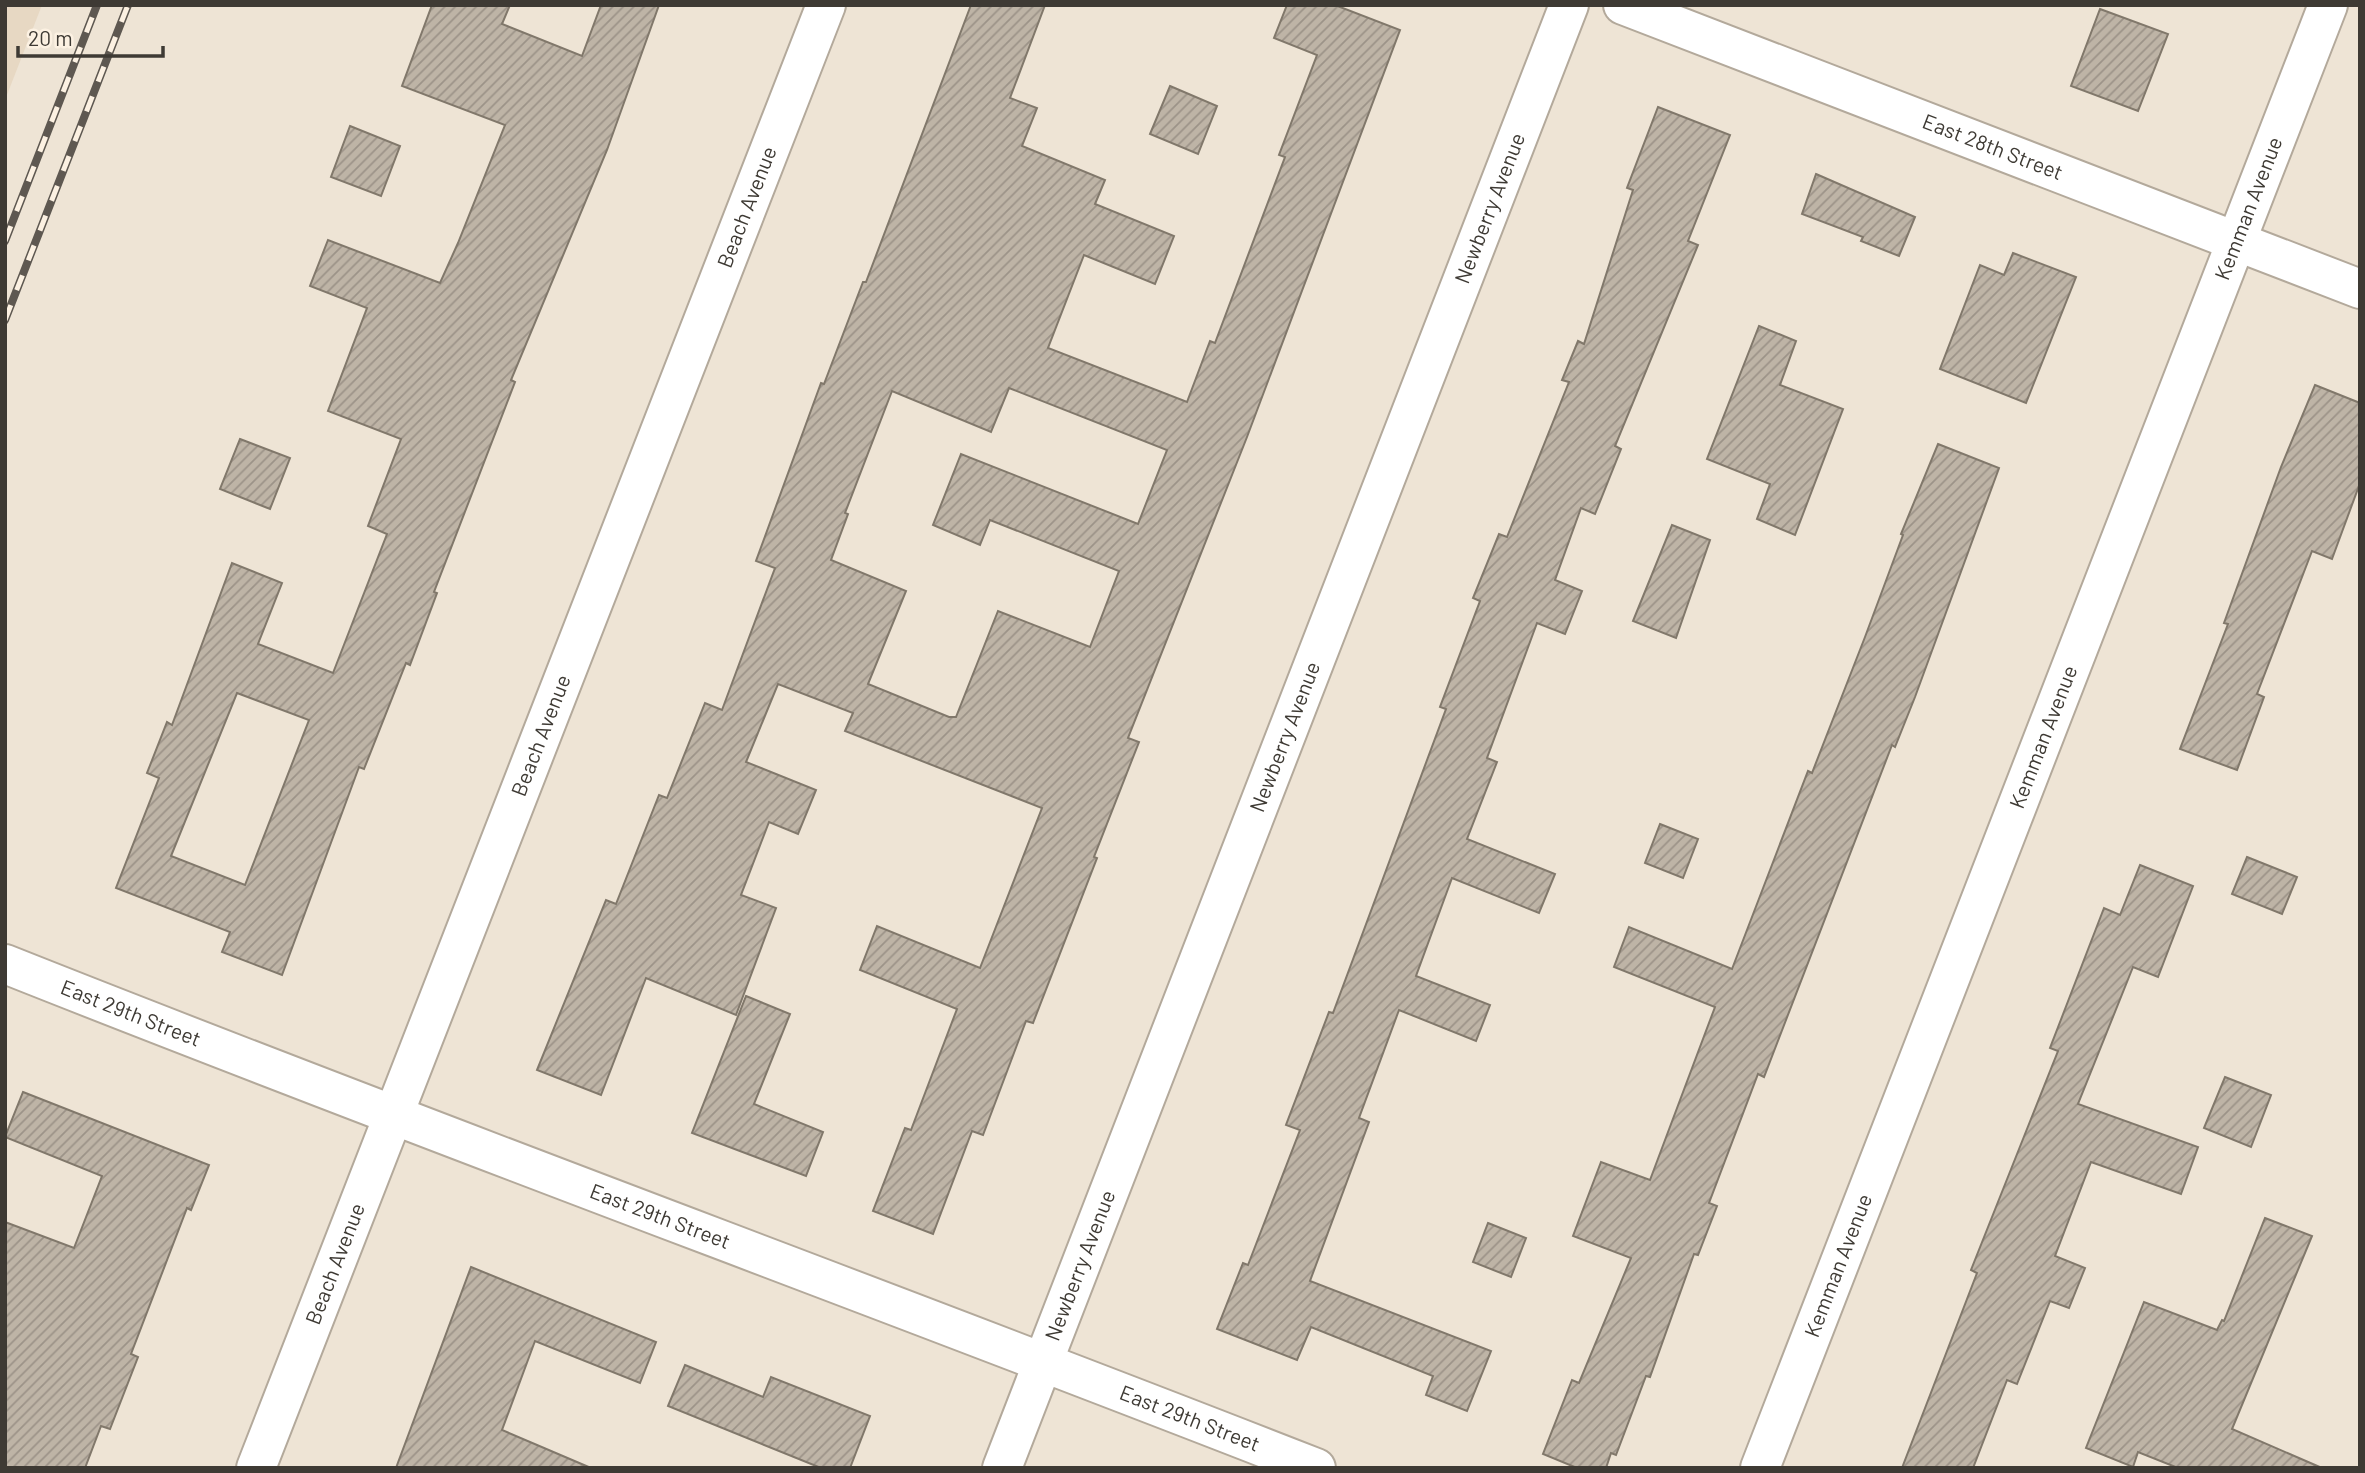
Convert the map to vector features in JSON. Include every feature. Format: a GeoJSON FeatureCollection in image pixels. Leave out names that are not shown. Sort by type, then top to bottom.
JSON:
{"type":"FeatureCollection","features":[{"type":"Feature","properties":{"kind":"street","name":"Beach Avenue"},"geometry":{"type":"LineString","coordinates":[[256,1468],[826,5]]}},
{"type":"Feature","properties":{"kind":"street","name":"Newberry Avenue"},"geometry":{"type":"LineString","coordinates":[[1002,1468],[1569,5]]}},
{"type":"Feature","properties":{"kind":"street","name":"East 28th Street"},"geometry":{"type":"LineString","coordinates":[[1623,5],[2360,289]]}},
{"type":"Feature","properties":{"kind":"street","name":"Kemman Avenue"},"geometry":{"type":"LineString","coordinates":[[1760,1468],[2328,5]]}},
{"type":"Feature","properties":{"kind":"street","name":"East 29th Street"},"geometry":{"type":"LineString","coordinates":[[5,964],[394,1118],[1044,1362],[1316,1468]]}},
{"type":"Feature","properties":{"kind":"shaded area"},"geometry":{"type":"Polygon","coordinates":[[[5,5],[42,5],[5,100],[5,5]]]}},
{"type":"Feature","properties":{"kind":"building"},"geometry":{"type":"Polygon","coordinates":[[[432,5],[510,5],[502,24],[582,56],[601,5],[659,5],[607,150],[511,380],[515,382],[434,592],[437,593],[410,665],[406,663],[364,769],[359,767],[282,975],[222,952],[230,932],[116,888],[159,778],[147,773],[167,722],[172,725],[232,563],[282,583],[258,644],[333,673],[387,534],[368,526],[401,439],[328,411],[367,308],[310,286],[328,240],[440,283],[505,125],[402,86],[432,5]],[[237,693],[171,856],[245,885],[309,720],[237,693]]]}},
{"type":"Feature","properties":{"kind":"building"},"geometry":{"type":"Polygon","coordinates":[[[971,5],[1045,5],[1010,98],[1037,108],[1022,146],[1105,180],[1095,204],[1174,236],[1155,284],[1084,255],[1048,348],[1187,402],[1210,341],[1215,343],[1285,157],[1279,155],[1317,55],[1274,38],[1287,5],[1335,5],[1400,30],[1247,437],[1128,738],[1139,742],[1094,857],[1097,858],[1033,1023],[1026,1021],[983,1135],[972,1131],[933,1234],[873,1211],[905,1128],[911,1130],[957,1009],[860,970],[877,926],[980,968],[1042,808],[845,731],[853,713],[778,684],[746,762],[816,790],[798,834],[769,822],[741,895],[776,908],[736,1015],[646,978],[601,1095],[537,1070],[606,900],[616,904],[659,795],[667,798],[705,703],[722,710],[775,568],[756,561],[821,383],[824,384],[863,282],[866,282],[971,5]],[[1009,388],[991,432],[892,391],[845,513],[848,514],[831,560],[906,591],[868,684],[949,717],[956,717],[998,611],[1090,647],[1119,571],[990,520],[980,545],[933,525],[961,454],[1138,524],[1167,450],[1009,388]]]}},
{"type":"Feature","properties":{"kind":"building"},"geometry":{"type":"Polygon","coordinates":[[[2100,9],[2168,34],[2138,111],[2071,86],[2100,9]]]}},
{"type":"Feature","properties":{"kind":"building"},"geometry":{"type":"Polygon","coordinates":[[[1170,86],[1217,106],[1198,154],[1150,134],[1170,86]]]}},
{"type":"Feature","properties":{"kind":"building"},"geometry":{"type":"Polygon","coordinates":[[[1658,107],[1730,135],[1688,241],[1698,245],[1615,446],[1621,449],[1595,514],[1581,508],[1555,580],[1582,591],[1565,634],[1537,623],[1487,758],[1497,762],[1467,839],[1555,874],[1539,913],[1452,878],[1416,976],[1490,1005],[1476,1041],[1399,1010],[1359,1118],[1369,1122],[1310,1281],[1491,1351],[1467,1411],[1426,1395],[1433,1376],[1311,1327],[1297,1360],[1217,1329],[1243,1263],[1248,1265],[1300,1130],[1286,1125],[1329,1012],[1333,1013],[1446,709],[1440,707],[1480,601],[1473,598],[1499,534],[1507,537],[1569,382],[1562,380],[1578,341],[1584,344],[1633,190],[1627,188],[1658,107]]]}},
{"type":"Feature","properties":{"kind":"building"},"geometry":{"type":"Polygon","coordinates":[[[350,126],[400,146],[381,196],[331,177],[350,126]]]}},
{"type":"Feature","properties":{"kind":"building"},"geometry":{"type":"Polygon","coordinates":[[[1816,174],[1915,217],[1899,256],[1861,241],[1863,237],[1802,214],[1816,174]]]}},
{"type":"Feature","properties":{"kind":"building"},"geometry":{"type":"Polygon","coordinates":[[[2013,253],[2076,277],[2026,403],[1940,369],[1980,265],[2004,275],[2013,253]]]}},
{"type":"Feature","properties":{"kind":"building"},"geometry":{"type":"Polygon","coordinates":[[[1759,326],[1796,341],[1780,385],[1843,409],[1795,535],[1757,519],[1770,484],[1707,459],[1759,326]]]}},
{"type":"Feature","properties":{"kind":"building"},"geometry":{"type":"Polygon","coordinates":[[[2315,385],[2360,403],[2360,483],[2332,559],[2312,551],[2257,694],[2264,697],[2237,770],[2180,749],[2228,624],[2224,623],[2281,467],[2315,385]]]}},
{"type":"Feature","properties":{"kind":"building"},"geometry":{"type":"Polygon","coordinates":[[[240,439],[290,458],[270,509],[220,489],[240,439]]]}},
{"type":"Feature","properties":{"kind":"building"},"geometry":{"type":"Polygon","coordinates":[[[1938,444],[1999,468],[1915,697],[1895,747],[1892,745],[1764,1077],[1758,1074],[1709,1203],[1717,1206],[1698,1255],[1694,1254],[1650,1377],[1646,1376],[1616,1455],[1611,1453],[1606,1468],[1577,1468],[1543,1454],[1572,1380],[1579,1383],[1631,1258],[1573,1236],[1601,1162],[1650,1180],[1715,1007],[1614,967],[1629,927],[1732,969],[1808,771],[1812,773],[1903,535],[1901,534],[1938,444]]]}},
{"type":"Feature","properties":{"kind":"building"},"geometry":{"type":"Polygon","coordinates":[[[1672,525],[1710,540],[1676,638],[1633,621],[1672,525]]]}},
{"type":"Feature","properties":{"kind":"building"},"geometry":{"type":"Polygon","coordinates":[[[1660,824],[1698,839],[1683,878],[1645,863],[1660,824]]]}},
{"type":"Feature","properties":{"kind":"building"},"geometry":{"type":"Polygon","coordinates":[[[2247,857],[2297,877],[2282,914],[2232,894],[2247,857]]]}},
{"type":"Feature","properties":{"kind":"building"},"geometry":{"type":"Polygon","coordinates":[[[2140,865],[2193,886],[2158,977],[2133,967],[2078,1104],[2198,1147],[2181,1194],[2091,1162],[2055,1256],[2085,1268],[2069,1308],[2050,1301],[2017,1384],[2007,1380],[1973,1468],[1902,1468],[1977,1273],[1971,1270],[2058,1051],[2050,1048],[2104,908],[2120,915],[2140,865]]]}},
{"type":"Feature","properties":{"kind":"building"},"geometry":{"type":"Polygon","coordinates":[[[746,996],[790,1014],[754,1104],[823,1132],[806,1176],[692,1133],[746,996]]]}},
{"type":"Feature","properties":{"kind":"building"},"geometry":{"type":"Polygon","coordinates":[[[2225,1077],[2271,1095],[2251,1147],[2204,1128],[2225,1077]]]}},
{"type":"Feature","properties":{"kind":"building"},"geometry":{"type":"Polygon","coordinates":[[[23,1092],[209,1165],[191,1210],[187,1208],[131,1354],[138,1357],[110,1429],[101,1426],[85,1468],[5,1468],[5,1222],[74,1248],[102,1176],[5,1137],[23,1092]]]}},
{"type":"Feature","properties":{"kind":"building"},"geometry":{"type":"Polygon","coordinates":[[[2265,1218],[2312,1236],[2232,1429],[2322,1468],[2178,1468],[2138,1452],[2133,1467],[2086,1448],[2144,1302],[2217,1330],[2222,1320],[2224,1321],[2265,1218]]]}},
{"type":"Feature","properties":{"kind":"building"},"geometry":{"type":"Polygon","coordinates":[[[1488,1223],[1526,1238],[1511,1277],[1473,1262],[1488,1223]]]}},
{"type":"Feature","properties":{"kind":"building"},"geometry":{"type":"Polygon","coordinates":[[[471,1267],[656,1342],[640,1383],[535,1341],[502,1430],[591,1468],[396,1468],[471,1267]]]}},
{"type":"Feature","properties":{"kind":"building"},"geometry":{"type":"Polygon","coordinates":[[[685,1365],[763,1397],[771,1377],[870,1416],[850,1468],[821,1468],[668,1406],[685,1365]]]}},
{"type":"Feature","properties":{"kind":"railway"},"geometry":{"type":"LineString","coordinates":[[5,241],[97,5]]}},
{"type":"Feature","properties":{"kind":"railway"},"geometry":{"type":"LineString","coordinates":[[5,320],[128,5]]}}]}
